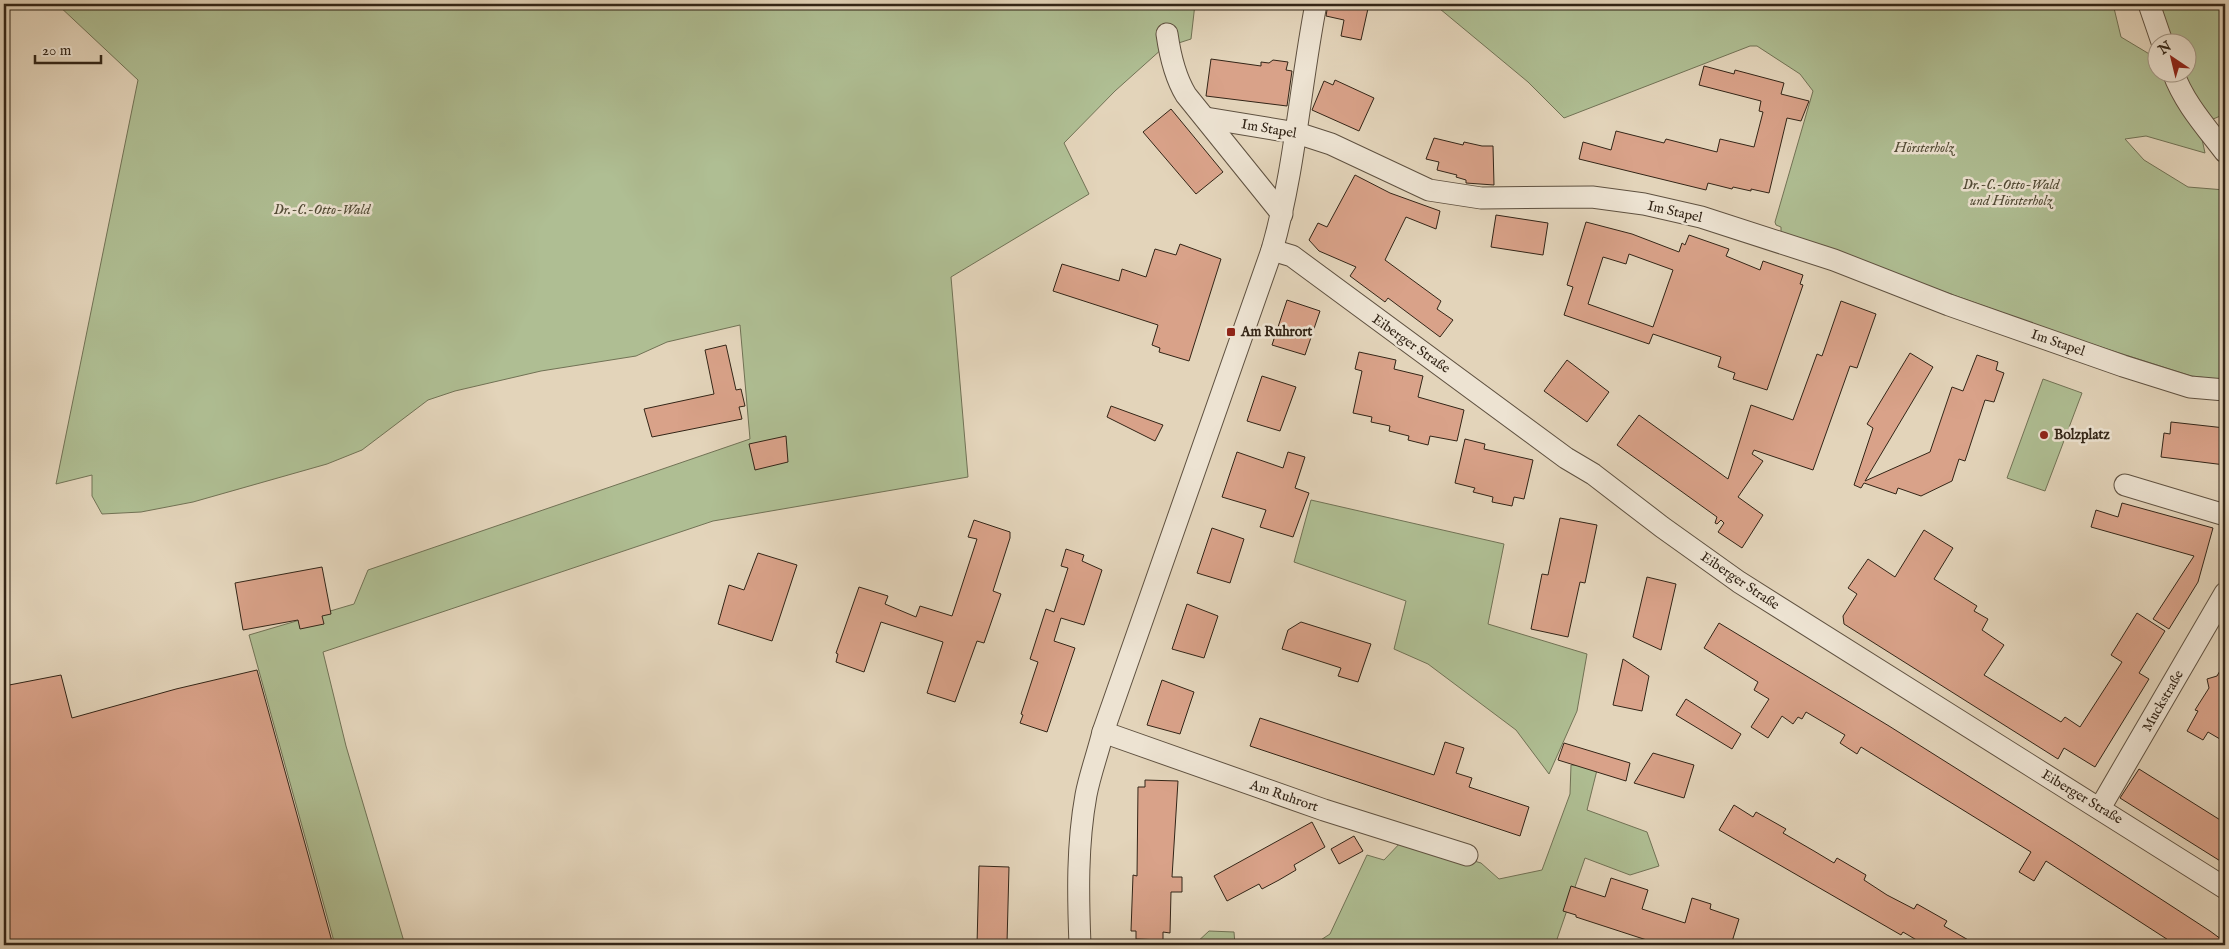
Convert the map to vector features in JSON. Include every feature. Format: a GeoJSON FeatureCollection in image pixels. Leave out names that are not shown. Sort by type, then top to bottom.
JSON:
{"type":"FeatureCollection","features":[{"type":"Feature","properties":{"kind":"street"},"geometry":{"type":"LineString","coordinates":[[1080,945],[1078,896],[1081,833],[1086,794],[1103,732],[1272,250],[1282,214],[1297,133],[1307,50],[1316,4]]}},
{"type":"Feature","properties":{"kind":"street"},"geometry":{"type":"LineString","coordinates":[[2149,4],[2159,32]]}},
{"type":"Feature","properties":{"kind":"street"},"geometry":{"type":"LineString","coordinates":[[1167,34],[1170,52],[1186,95],[1282,214]]}},
{"type":"Feature","properties":{"kind":"street"},"geometry":{"type":"LineString","coordinates":[[2176,82],[2195,113],[2225,152]]}},
{"type":"Feature","properties":{"kind":"street","name":"Im Stapel"},"geometry":{"type":"LineString","coordinates":[[1206,118],[1297,133],[1331,144],[1429,190],[1481,198],[1592,197],[1644,204],[1701,217],[1834,260],[1949,305],[2123,366],[2190,387],[2225,390]]}},
{"type":"Feature","properties":{"kind":"street","name":"Eiberger Straße"},"geometry":{"type":"LineString","coordinates":[[1272,250],[1292,256],[1382,324],[1566,458],[1593,474],[1662,527],[1739,582],[2225,888]]}},
{"type":"Feature","properties":{"kind":"street"},"geometry":{"type":"LineString","coordinates":[[2125,485],[2225,515]]}},
{"type":"Feature","properties":{"kind":"street","name":"Muckstraße"},"geometry":{"type":"LineString","coordinates":[[2100,808],[2225,593]]}},
{"type":"Feature","properties":{"kind":"street","name":"Am Ruhrort"},"geometry":{"type":"LineString","coordinates":[[1103,732],[1324,810],[1467,855]]}},
{"type":"Feature","properties":{"kind":"green space","name":"Dr.-C.-Otto-Wald"},"geometry":{"type":"Polygon","coordinates":[[[57,4],[1195,4],[1191,39],[1163,48],[1115,91],[1064,143],[1089,194],[951,277],[968,477],[713,521],[323,652],[346,746],[405,945],[335,945],[249,635],[354,604],[368,570],[750,439],[740,325],[667,342],[636,356],[541,371],[455,391],[428,400],[362,450],[327,464],[193,502],[141,512],[102,514],[92,496],[92,475],[56,484],[138,80],[57,4]]]}},
{"type":"Feature","properties":{"kind":"green space","name":"Hörsterholz"},"geometry":{"type":"Polygon","coordinates":[[[1434,4],[2113,4],[2121,37],[2146,52],[2146,82],[2196,82],[2196,32],[2167,32],[2161,4],[2225,4],[2225,114],[2199,125],[2205,153],[2146,136],[2125,139],[2144,160],[2188,187],[2225,190],[2225,380],[2191,376],[2076,339],[1781,233],[1781,227],[1776,225],[1775,222],[1813,91],[1800,74],[1757,46],[1750,46],[1564,118],[1528,82],[1434,4]]]}},
{"type":"Feature","properties":{"kind":"green space","name":"Bolzplatz"},"geometry":{"type":"Polygon","coordinates":[[[2043,379],[2082,393],[2045,491],[2007,478],[2043,379]]]}},
{"type":"Feature","properties":{"kind":"green space"},"geometry":{"type":"Polygon","coordinates":[[[1311,500],[1504,544],[1488,624],[1587,654],[1577,711],[1549,774],[1516,730],[1428,664],[1394,649],[1406,601],[1294,562],[1311,500]]]}},
{"type":"Feature","properties":{"kind":"green space"},"geometry":{"type":"Polygon","coordinates":[[[1571,765],[1598,766],[1587,810],[1647,832],[1659,866],[1630,875],[1585,858],[1555,945],[1313,945],[1330,934],[1367,855],[1384,860],[1403,840],[1481,863],[1499,879],[1542,870],[1570,794],[1571,765]]]}},
{"type":"Feature","properties":{"kind":"green space"},"geometry":{"type":"Polygon","coordinates":[[[1209,931],[1234,932],[1235,945],[1194,945],[1209,931]]]}},
{"type":"Feature","properties":{"kind":"building"},"geometry":{"type":"Polygon","coordinates":[[[1328,4],[1369,4],[1361,40],[1341,36],[1344,20],[1326,16],[1328,4]]]}},
{"type":"Feature","properties":{"kind":"building"},"geometry":{"type":"Polygon","coordinates":[[[1211,59],[1261,66],[1261,62],[1269,63],[1273,60],[1288,62],[1286,70],[1292,71],[1287,106],[1206,96],[1211,59]]]}},
{"type":"Feature","properties":{"kind":"building"},"geometry":{"type":"Polygon","coordinates":[[[1704,66],[1734,74],[1735,70],[1784,83],[1781,94],[1809,101],[1801,121],[1787,118],[1769,193],[1733,187],[1732,189],[1708,183],[1706,190],[1579,159],[1583,142],[1611,150],[1616,131],[1664,143],[1666,139],[1717,152],[1720,139],[1754,147],[1763,112],[1759,111],[1761,101],[1699,85],[1704,66]]]}},
{"type":"Feature","properties":{"kind":"building"},"geometry":{"type":"Polygon","coordinates":[[[1335,80],[1374,98],[1359,131],[1312,110],[1324,81],[1333,85],[1335,80]]]}},
{"type":"Feature","properties":{"kind":"building"},"geometry":{"type":"Polygon","coordinates":[[[1171,109],[1223,172],[1196,194],[1143,132],[1171,109]]]}},
{"type":"Feature","properties":{"kind":"building"},"geometry":{"type":"Polygon","coordinates":[[[1434,138],[1463,145],[1464,142],[1482,146],[1493,146],[1494,185],[1466,183],[1466,180],[1456,177],[1457,175],[1437,170],[1439,162],[1426,159],[1434,138]]]}},
{"type":"Feature","properties":{"kind":"building"},"geometry":{"type":"Polygon","coordinates":[[[1355,175],[1390,193],[1440,211],[1436,229],[1406,217],[1385,260],[1441,301],[1437,309],[1453,320],[1440,337],[1388,298],[1385,302],[1350,276],[1356,267],[1319,251],[1309,240],[1318,223],[1327,227],[1355,175]]]}},
{"type":"Feature","properties":{"kind":"building"},"geometry":{"type":"Polygon","coordinates":[[[1496,215],[1548,223],[1543,255],[1491,247],[1496,215]]]}},
{"type":"Feature","properties":{"kind":"building"},"geometry":{"type":"Polygon","coordinates":[[[1586,222],[1632,234],[1679,252],[1682,243],[1685,245],[1689,235],[1729,249],[1726,256],[1760,270],[1763,261],[1803,275],[1800,284],[1803,285],[1767,390],[1733,379],[1735,373],[1718,367],[1721,357],[1653,334],[1649,344],[1564,315],[1573,287],[1567,285],[1586,222]],[[1629,254],[1626,264],[1603,257],[1588,304],[1653,327],[1673,270],[1629,254]]]}},
{"type":"Feature","properties":{"kind":"building"},"geometry":{"type":"Polygon","coordinates":[[[1180,244],[1221,259],[1189,361],[1159,352],[1160,348],[1152,345],[1158,325],[1053,291],[1062,264],[1119,281],[1122,269],[1146,277],[1155,249],[1176,255],[1180,244]]]}},
{"type":"Feature","properties":{"kind":"building"},"geometry":{"type":"Polygon","coordinates":[[[1287,300],[1320,311],[1305,355],[1272,345],[1287,300]]]}},
{"type":"Feature","properties":{"kind":"building"},"geometry":{"type":"Polygon","coordinates":[[[1841,301],[1876,314],[1857,368],[1850,366],[1813,470],[1754,450],[1752,454],[1763,461],[1738,497],[1763,515],[1742,548],[1718,532],[1724,523],[1721,520],[1717,524],[1715,523],[1717,517],[1617,445],[1639,415],[1728,479],[1751,405],[1793,420],[1817,354],[1822,356],[1841,301]]]}},
{"type":"Feature","properties":{"kind":"building"},"geometry":{"type":"Polygon","coordinates":[[[726,345],[736,390],[741,389],[745,406],[739,407],[742,419],[652,437],[644,409],[714,394],[705,350],[726,345]]]}},
{"type":"Feature","properties":{"kind":"building"},"geometry":{"type":"Polygon","coordinates":[[[1359,352],[1396,360],[1394,369],[1423,376],[1418,397],[1464,410],[1457,441],[1430,436],[1428,445],[1408,440],[1409,436],[1389,431],[1390,426],[1371,422],[1372,417],[1353,413],[1362,371],[1355,369],[1359,352]]]}},
{"type":"Feature","properties":{"kind":"building"},"geometry":{"type":"Polygon","coordinates":[[[1910,353],[1933,367],[1865,481],[1930,452],[1952,387],[1963,391],[1977,355],[1998,362],[1996,370],[2004,373],[1994,402],[1985,400],[1965,461],[1959,459],[1952,481],[1921,496],[1898,488],[1896,494],[1864,483],[1861,488],[1854,485],[1873,428],[1867,424],[1910,353]]]}},
{"type":"Feature","properties":{"kind":"building"},"geometry":{"type":"Polygon","coordinates":[[[1567,360],[1609,392],[1587,422],[1544,391],[1567,360]]]}},
{"type":"Feature","properties":{"kind":"building"},"geometry":{"type":"Polygon","coordinates":[[[1262,376],[1296,387],[1280,431],[1247,421],[1262,376]]]}},
{"type":"Feature","properties":{"kind":"building"},"geometry":{"type":"Polygon","coordinates":[[[1111,406],[1163,425],[1155,441],[1107,417],[1111,406]]]}},
{"type":"Feature","properties":{"kind":"building"},"geometry":{"type":"Polygon","coordinates":[[[2171,422],[2225,428],[2225,465],[2161,457],[2164,433],[2170,434],[2171,422]]]}},
{"type":"Feature","properties":{"kind":"building"},"geometry":{"type":"Polygon","coordinates":[[[786,436],[788,462],[755,470],[749,444],[786,436]]]}},
{"type":"Feature","properties":{"kind":"building"},"geometry":{"type":"Polygon","coordinates":[[[1465,439],[1485,444],[1484,449],[1533,460],[1524,499],[1514,497],[1512,506],[1492,502],[1493,497],[1473,492],[1475,488],[1455,483],[1465,439]]]}},
{"type":"Feature","properties":{"kind":"building"},"geometry":{"type":"Polygon","coordinates":[[[1237,452],[1283,468],[1288,452],[1305,457],[1295,488],[1309,493],[1293,537],[1260,527],[1266,510],[1222,497],[1237,452]]]}},
{"type":"Feature","properties":{"kind":"building"},"geometry":{"type":"Polygon","coordinates":[[[2122,503],[2213,528],[2198,582],[2169,629],[2153,619],[2194,556],[2091,527],[2096,510],[2118,517],[2122,503]]]}},
{"type":"Feature","properties":{"kind":"building"},"geometry":{"type":"Polygon","coordinates":[[[1560,518],[1597,525],[1585,583],[1580,582],[1568,637],[1531,629],[1542,574],[1548,575],[1560,518]]]}},
{"type":"Feature","properties":{"kind":"building"},"geometry":{"type":"Polygon","coordinates":[[[974,520],[1010,532],[1010,538],[993,591],[1001,594],[984,643],[977,641],[955,702],[927,693],[943,642],[881,622],[864,672],[836,662],[838,654],[836,653],[859,587],[888,596],[885,604],[916,617],[920,606],[952,616],[977,539],[968,537],[974,520]]]}},
{"type":"Feature","properties":{"kind":"building"},"geometry":{"type":"Polygon","coordinates":[[[1212,528],[1244,539],[1230,583],[1197,573],[1212,528]]]}},
{"type":"Feature","properties":{"kind":"building"},"geometry":{"type":"Polygon","coordinates":[[[1924,530],[1953,548],[1934,579],[1977,606],[1974,611],[1988,619],[1982,630],[2004,645],[1984,675],[2061,722],[2065,717],[2080,727],[2122,662],[2111,655],[2137,613],[2165,631],[2139,673],[2149,679],[2095,767],[2064,748],[2058,759],[1844,624],[1843,616],[1857,594],[1848,588],[1868,559],[1895,577],[1924,530]]]}},
{"type":"Feature","properties":{"kind":"building"},"geometry":{"type":"Polygon","coordinates":[[[1066,549],[1084,555],[1082,561],[1102,570],[1084,625],[1061,618],[1054,641],[1075,648],[1047,732],[1020,723],[1023,715],[1021,714],[1038,662],[1030,659],[1046,609],[1054,612],[1068,568],[1061,566],[1066,549]]]}},
{"type":"Feature","properties":{"kind":"building"},"geometry":{"type":"Polygon","coordinates":[[[758,553],[797,565],[772,641],[718,624],[729,585],[744,590],[758,553]]]}},
{"type":"Feature","properties":{"kind":"building"},"geometry":{"type":"Polygon","coordinates":[[[322,567],[331,614],[322,616],[324,624],[300,629],[298,620],[243,630],[235,583],[322,567]]]}},
{"type":"Feature","properties":{"kind":"building"},"geometry":{"type":"Polygon","coordinates":[[[1647,577],[1676,584],[1661,650],[1633,637],[1647,577]]]}},
{"type":"Feature","properties":{"kind":"building"},"geometry":{"type":"Polygon","coordinates":[[[1187,604],[1218,616],[1204,658],[1172,649],[1187,604]]]}},
{"type":"Feature","properties":{"kind":"building"},"geometry":{"type":"Polygon","coordinates":[[[1301,622],[1371,644],[1358,682],[1338,676],[1341,668],[1282,649],[1288,630],[1301,622]]]}},
{"type":"Feature","properties":{"kind":"building"},"geometry":{"type":"Polygon","coordinates":[[[1719,623],[1889,726],[2070,840],[2210,931],[2225,942],[2225,945],[2176,945],[2046,861],[2034,881],[2019,872],[2031,852],[1861,747],[1857,754],[1840,743],[1845,735],[1806,712],[1802,719],[1798,717],[1793,724],[1782,716],[1768,738],[1751,727],[1769,699],[1754,690],[1758,682],[1704,648],[1719,623]]]}},
{"type":"Feature","properties":{"kind":"building"},"geometry":{"type":"Polygon","coordinates":[[[1623,659],[1649,676],[1642,711],[1613,705],[1623,659]]]}},
{"type":"Feature","properties":{"kind":"building"},"geometry":{"type":"Polygon","coordinates":[[[2225,662],[2225,742],[2208,732],[2203,740],[2187,731],[2198,711],[2195,710],[2209,688],[2207,679],[2217,676],[2225,662]]]}},
{"type":"Feature","properties":{"kind":"building"},"geometry":{"type":"Polygon","coordinates":[[[257,670],[333,945],[4,945],[4,686],[61,675],[72,718],[176,689],[257,670]]]}},
{"type":"Feature","properties":{"kind":"building"},"geometry":{"type":"Polygon","coordinates":[[[1162,680],[1194,692],[1180,734],[1147,725],[1162,680]]]}},
{"type":"Feature","properties":{"kind":"building"},"geometry":{"type":"Polygon","coordinates":[[[1686,699],[1741,734],[1732,749],[1676,715],[1686,699]]]}},
{"type":"Feature","properties":{"kind":"building"},"geometry":{"type":"Polygon","coordinates":[[[1260,718],[1434,775],[1445,742],[1464,748],[1456,773],[1472,778],[1469,787],[1529,807],[1520,836],[1250,746],[1260,718]]]}},
{"type":"Feature","properties":{"kind":"building"},"geometry":{"type":"Polygon","coordinates":[[[1564,743],[1630,763],[1626,781],[1558,760],[1564,743]]]}},
{"type":"Feature","properties":{"kind":"building"},"geometry":{"type":"Polygon","coordinates":[[[1653,753],[1694,765],[1684,798],[1634,783],[1653,753]]]}},
{"type":"Feature","properties":{"kind":"building"},"geometry":{"type":"Polygon","coordinates":[[[2139,769],[2225,823],[2225,864],[2120,798],[2139,769]]]}},
{"type":"Feature","properties":{"kind":"building"},"geometry":{"type":"Polygon","coordinates":[[[1145,780],[1178,781],[1172,877],[1182,877],[1182,892],[1171,892],[1170,933],[1163,932],[1163,940],[1136,939],[1136,931],[1131,931],[1133,875],[1137,876],[1138,787],[1145,787],[1145,780]]]}},
{"type":"Feature","properties":{"kind":"building"},"geometry":{"type":"Polygon","coordinates":[[[1734,805],[1753,817],[1756,812],[1786,829],[1783,833],[1834,863],[1837,858],[1866,875],[1864,880],[1887,895],[1914,909],[1917,904],[1947,921],[1944,926],[1977,945],[1925,945],[1903,932],[1901,935],[1719,830],[1734,805]]]}},
{"type":"Feature","properties":{"kind":"building"},"geometry":{"type":"Polygon","coordinates":[[[1312,822],[1325,847],[1294,865],[1296,870],[1279,880],[1262,889],[1259,884],[1227,901],[1214,876],[1312,822]]]}},
{"type":"Feature","properties":{"kind":"building"},"geometry":{"type":"Polygon","coordinates":[[[1354,836],[1363,851],[1339,864],[1331,849],[1354,836]]]}},
{"type":"Feature","properties":{"kind":"building"},"geometry":{"type":"Polygon","coordinates":[[[979,866],[1009,867],[1007,943],[1005,945],[977,945],[979,866]]]}},
{"type":"Feature","properties":{"kind":"building"},"geometry":{"type":"Polygon","coordinates":[[[1611,878],[1648,890],[1642,909],[1685,923],[1692,898],[1711,904],[1710,909],[1739,919],[1731,945],[1662,945],[1563,911],[1571,886],[1605,897],[1611,878]]]}},
{"type":"Feature","properties":{"kind":"place","name":"Am Ruhrort"},"geometry":{"type":"Point","coordinates":[1231,332]}},
{"type":"Feature","properties":{"kind":"place","name":"Bolzplatz"},"geometry":{"type":"Point","coordinates":[2044,435]}},
{"type":"Feature","properties":{"kind":"park label","name":"Dr.-C.-Otto-Wald und Hörsterholz"},"geometry":{"type":"Point","coordinates":[2011,194]}}]}
